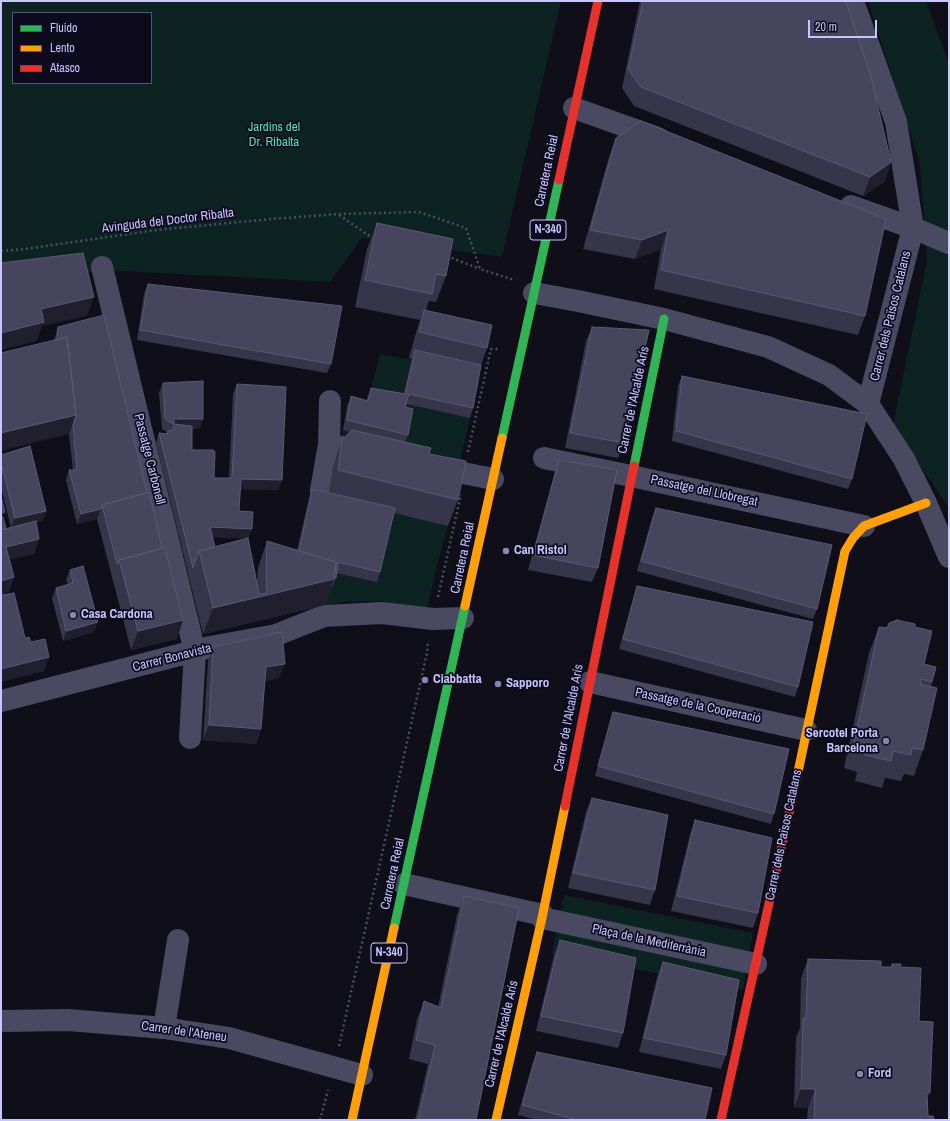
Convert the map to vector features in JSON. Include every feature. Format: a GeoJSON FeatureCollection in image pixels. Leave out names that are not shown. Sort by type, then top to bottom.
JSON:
{"type":"FeatureCollection","features":[{"type":"Feature","properties":{"kind":"street","name":"Carretera Reial"},"geometry":{"type":"LineString","coordinates":[[352,1120],[598,1]]}},
{"type":"Feature","properties":{"kind":"street"},"geometry":{"type":"LineString","coordinates":[[854,1],[896,122],[913,228]]}},
{"type":"Feature","properties":{"kind":"street"},"geometry":{"type":"LineString","coordinates":[[574,108],[674,143]]}},
{"type":"Feature","properties":{"kind":"street"},"geometry":{"type":"LineString","coordinates":[[831,199],[913,228],[949,243]]}},
{"type":"Feature","properties":{"kind":"street","name":"Carrer dels Països Catalans"},"geometry":{"type":"LineString","coordinates":[[868,404],[913,228]]}},
{"type":"Feature","properties":{"kind":"street","name":"Passatge Carbonell"},"geometry":{"type":"LineString","coordinates":[[102,266],[195,652],[190,738]]}},
{"type":"Feature","properties":{"kind":"street"},"geometry":{"type":"LineString","coordinates":[[534,293],[664,319],[768,347],[829,375],[868,404],[904,459],[926,502],[949,557]]}},
{"type":"Feature","properties":{"kind":"street","name":"Carrer de l'Alcalde Arís"},"geometry":{"type":"LineString","coordinates":[[496,1120],[543,916],[664,319]]}},
{"type":"Feature","properties":{"kind":"street"},"geometry":{"type":"LineString","coordinates":[[321,490],[329,444],[330,401]]}},
{"type":"Feature","properties":{"kind":"street"},"geometry":{"type":"LineString","coordinates":[[329,444],[388,457]]}},
{"type":"Feature","properties":{"kind":"street","name":"Passatge del Llobregat"},"geometry":{"type":"LineString","coordinates":[[544,458],[864,526]]}},
{"type":"Feature","properties":{"kind":"street"},"geometry":{"type":"LineString","coordinates":[[411,462],[493,479]]}},
{"type":"Feature","properties":{"kind":"street","name":"Carrer dels Països Catalans"},"geometry":{"type":"LineString","coordinates":[[721,1120],[845,552],[853,538],[864,526],[926,502]]}},
{"type":"Feature","properties":{"kind":"street","name":"Carrer Bonavista"},"geometry":{"type":"LineString","coordinates":[[1,701],[195,652],[276,634],[324,616],[382,614],[433,618],[463,618]]}},
{"type":"Feature","properties":{"kind":"street","name":"Passatge de la Cooperació"},"geometry":{"type":"LineString","coordinates":[[590,682],[806,730]]}},
{"type":"Feature","properties":{"kind":"street","name":"Plaça de la Mediterrània"},"geometry":{"type":"LineString","coordinates":[[404,884],[756,964]]}},
{"type":"Feature","properties":{"kind":"street"},"geometry":{"type":"LineString","coordinates":[[164,1028],[178,940]]}},
{"type":"Feature","properties":{"kind":"street","name":"Carrer de l'Ateneu"},"geometry":{"type":"LineString","coordinates":[[1,1021],[68,1020],[164,1028],[229,1038],[362,1075]]}},
{"type":"Feature","properties":{"kind":"path","name":"Avinguda del Doctor Ribalta"},"geometry":{"type":"LineString","coordinates":[[1,251],[25,249],[156,230],[271,219],[338,214],[419,212],[466,228],[480,269]]}},
{"type":"Feature","properties":{"kind":"path"},"geometry":{"type":"LineString","coordinates":[[338,214],[368,235],[376,237]]}},
{"type":"Feature","properties":{"kind":"path"},"geometry":{"type":"LineString","coordinates":[[442,254],[480,269],[518,281],[534,293]]}},
{"type":"Feature","properties":{"kind":"path"},"geometry":{"type":"LineString","coordinates":[[320,1120],[340,1044],[366,929],[427,653],[428,638],[463,484],[464,473],[490,353]]}},
{"type":"Feature","properties":{"kind":"green space","name":"Jardins del Dr. Ribalta"},"geometry":{"type":"Polygon","coordinates":[[[1,1],[561,1],[502,257],[362,238],[330,282],[104,270],[1,287],[1,1]]]}},
{"type":"Feature","properties":{"kind":"green space"},"geometry":{"type":"Polygon","coordinates":[[[868,1],[926,1],[949,64],[949,508],[893,425],[927,261],[920,164],[868,1]]]}},
{"type":"Feature","properties":{"kind":"green space"},"geometry":{"type":"Polygon","coordinates":[[[380,354],[412,360],[402,404],[369,396],[380,354]]]}},
{"type":"Feature","properties":{"kind":"green space"},"geometry":{"type":"Polygon","coordinates":[[[405,404],[470,418],[460,461],[342,435],[343,430],[404,444],[402,417],[405,404]]]}},
{"type":"Feature","properties":{"kind":"green space"},"geometry":{"type":"Polygon","coordinates":[[[394,512],[448,526],[427,609],[380,601],[342,602],[325,605],[327,588],[332,587],[335,572],[394,512]]]}},
{"type":"Feature","properties":{"kind":"green space"},"geometry":{"type":"Polygon","coordinates":[[[564,895],[753,933],[743,990],[552,953],[564,895]]]}},
{"type":"Feature","properties":{"kind":"building"},"geometry":{"type":"Polygon","coordinates":[[[643,1],[846,1],[870,73],[891,162],[870,177],[641,87],[628,69],[643,1]]]}},
{"type":"Feature","properties":{"kind":"building"},"geometry":{"type":"Polygon","coordinates":[[[641,121],[886,219],[865,316],[661,270],[668,230],[642,240],[590,230],[616,138],[641,121]]]}},
{"type":"Feature","properties":{"kind":"building"},"geometry":{"type":"Polygon","coordinates":[[[377,223],[453,239],[446,276],[436,274],[432,294],[365,280],[377,223]]]}},
{"type":"Feature","properties":{"kind":"building"},"geometry":{"type":"Polygon","coordinates":[[[83,253],[94,297],[41,309],[44,322],[1,333],[1,263],[83,253]]]}},
{"type":"Feature","properties":{"kind":"building"},"geometry":{"type":"Polygon","coordinates":[[[148,284],[342,306],[331,364],[140,330],[148,284]]]}},
{"type":"Feature","properties":{"kind":"building"},"geometry":{"type":"Polygon","coordinates":[[[424,310],[492,325],[487,348],[419,332],[424,310]]]}},
{"type":"Feature","properties":{"kind":"building"},"geometry":{"type":"Polygon","coordinates":[[[104,315],[147,493],[102,505],[101,509],[81,514],[69,470],[77,470],[73,425],[76,415],[67,337],[57,340],[58,327],[104,315]]]}},
{"type":"Feature","properties":{"kind":"building"},"geometry":{"type":"Polygon","coordinates":[[[592,327],[649,330],[624,443],[570,433],[592,327]]]}},
{"type":"Feature","properties":{"kind":"building"},"geometry":{"type":"Polygon","coordinates":[[[67,337],[76,415],[1,433],[1,353],[67,337]]]}},
{"type":"Feature","properties":{"kind":"building"},"geometry":{"type":"Polygon","coordinates":[[[415,350],[481,365],[473,408],[409,394],[405,407],[413,409],[408,435],[347,420],[351,396],[368,401],[371,388],[405,394],[415,350]]]}},
{"type":"Feature","properties":{"kind":"building"},"geometry":{"type":"Polygon","coordinates":[[[682,376],[867,414],[852,479],[676,431],[682,376]]]}},
{"type":"Feature","properties":{"kind":"building"},"geometry":{"type":"Polygon","coordinates":[[[203,381],[203,419],[174,419],[174,424],[165,419],[163,383],[203,381]]]}},
{"type":"Feature","properties":{"kind":"building"},"geometry":{"type":"Polygon","coordinates":[[[237,384],[286,387],[282,480],[241,479],[239,511],[253,512],[252,529],[210,527],[215,547],[199,551],[193,568],[159,433],[167,434],[168,431],[173,430],[174,424],[192,426],[192,450],[213,450],[215,452],[214,478],[232,478],[237,384]]]}},
{"type":"Feature","properties":{"kind":"building"},"geometry":{"type":"Polygon","coordinates":[[[352,430],[431,448],[429,454],[466,461],[458,500],[338,470],[342,440],[352,430]]]}},
{"type":"Feature","properties":{"kind":"building"},"geometry":{"type":"Polygon","coordinates":[[[30,446],[46,511],[15,518],[1,463],[1,455],[30,446]]]}},
{"type":"Feature","properties":{"kind":"building"},"geometry":{"type":"Polygon","coordinates":[[[559,460],[617,470],[598,568],[533,555],[559,460]]]}},
{"type":"Feature","properties":{"kind":"building"},"geometry":{"type":"Polygon","coordinates":[[[312,489],[395,508],[380,572],[338,562],[336,578],[334,577],[336,562],[299,551],[312,489]]]}},
{"type":"Feature","properties":{"kind":"building"},"geometry":{"type":"Polygon","coordinates":[[[149,492],[162,548],[119,560],[117,564],[102,505],[149,492]]]}},
{"type":"Feature","properties":{"kind":"building"},"geometry":{"type":"Polygon","coordinates":[[[1,496],[5,512],[1,513],[1,496]]]}},
{"type":"Feature","properties":{"kind":"building"},"geometry":{"type":"Polygon","coordinates":[[[656,508],[832,545],[817,609],[641,561],[656,508]]]}},
{"type":"Feature","properties":{"kind":"building"},"geometry":{"type":"Polygon","coordinates":[[[1,517],[3,517],[6,529],[1,530],[1,517]]]}},
{"type":"Feature","properties":{"kind":"building"},"geometry":{"type":"Polygon","coordinates":[[[36,521],[39,539],[6,547],[14,577],[1,581],[1,530],[36,521]]]}},
{"type":"Feature","properties":{"kind":"building"},"geometry":{"type":"Polygon","coordinates":[[[248,538],[259,594],[267,593],[267,541],[336,562],[334,579],[213,608],[199,551],[248,538]]]}},
{"type":"Feature","properties":{"kind":"building"},"geometry":{"type":"Polygon","coordinates":[[[165,548],[183,620],[138,631],[119,560],[165,548]]]}},
{"type":"Feature","properties":{"kind":"building","name":"Casa Cardona"},"geometry":{"type":"Polygon","coordinates":[[[83,566],[98,622],[66,631],[56,588],[73,583],[70,570],[83,566]]]}},
{"type":"Feature","properties":{"kind":"building"},"geometry":{"type":"Polygon","coordinates":[[[637,586],[813,622],[798,687],[623,639],[637,586]]]}},
{"type":"Feature","properties":{"kind":"building"},"geometry":{"type":"Polygon","coordinates":[[[14,593],[25,638],[29,637],[31,642],[45,639],[49,657],[1,669],[1,595],[14,593]]]}},
{"type":"Feature","properties":{"kind":"building","name":"Sercotel Porta Barcelona"},"geometry":{"type":"Polygon","coordinates":[[[897,620],[915,624],[915,627],[932,631],[924,664],[936,667],[932,682],[921,679],[920,684],[937,688],[923,750],[912,748],[911,755],[893,751],[891,761],[865,755],[867,745],[854,742],[879,627],[887,628],[889,623],[897,620]]]}},
{"type":"Feature","properties":{"kind":"building"},"geometry":{"type":"Polygon","coordinates":[[[282,632],[285,664],[266,667],[261,729],[209,725],[213,647],[282,632]]]}},
{"type":"Feature","properties":{"kind":"building"},"geometry":{"type":"Polygon","coordinates":[[[613,712],[789,749],[774,814],[598,766],[613,712]]]}},
{"type":"Feature","properties":{"kind":"building"},"geometry":{"type":"Polygon","coordinates":[[[592,798],[668,815],[655,890],[573,873],[592,798]]]}},
{"type":"Feature","properties":{"kind":"building"},"geometry":{"type":"Polygon","coordinates":[[[695,820],[772,838],[758,913],[677,896],[695,820]]]}},
{"type":"Feature","properties":{"kind":"building"},"geometry":{"type":"Polygon","coordinates":[[[464,896],[519,908],[476,1120],[418,1120],[435,1045],[416,1040],[424,1001],[441,1008],[464,896]]]}},
{"type":"Feature","properties":{"kind":"building"},"geometry":{"type":"Polygon","coordinates":[[[560,940],[636,958],[623,1033],[541,1016],[560,940]]]}},
{"type":"Feature","properties":{"kind":"building","name":"Ford"},"geometry":{"type":"Polygon","coordinates":[[[808,959],[881,961],[881,967],[892,967],[892,964],[901,964],[900,967],[921,968],[919,1021],[933,1022],[930,1093],[927,1093],[928,1116],[933,1116],[934,1120],[814,1120],[815,1089],[801,1089],[803,1018],[806,1018],[808,959]]]}},
{"type":"Feature","properties":{"kind":"building"},"geometry":{"type":"Polygon","coordinates":[[[663,962],[739,980],[726,1055],[644,1038],[663,962]]]}},
{"type":"Feature","properties":{"kind":"building"},"geometry":{"type":"Polygon","coordinates":[[[537,1052],[712,1088],[705,1120],[577,1120],[522,1105],[537,1052]]]}},
{"type":"Feature","properties":{"kind":"traffic: fast"},"geometry":{"type":"LineString","coordinates":[[502,438],[559,180]]}},
{"type":"Feature","properties":{"kind":"traffic: fast"},"geometry":{"type":"LineString","coordinates":[[634,466],[664,319]]}},
{"type":"Feature","properties":{"kind":"traffic: fast"},"geometry":{"type":"LineString","coordinates":[[394,928],[465,606]]}},
{"type":"Feature","properties":{"kind":"traffic: slow"},"geometry":{"type":"LineString","coordinates":[[465,606],[502,438]]}},
{"type":"Feature","properties":{"kind":"traffic: slow"},"geometry":{"type":"LineString","coordinates":[[795,786],[845,551],[853,538],[864,526],[926,503]]}},
{"type":"Feature","properties":{"kind":"traffic: slow"},"geometry":{"type":"LineString","coordinates":[[496,1120],[542,918],[565,806]]}},
{"type":"Feature","properties":{"kind":"traffic: slow"},"geometry":{"type":"LineString","coordinates":[[352,1120],[394,928]]}},
{"type":"Feature","properties":{"kind":"traffic: jam"},"geometry":{"type":"LineString","coordinates":[[559,180],[598,1]]}},
{"type":"Feature","properties":{"kind":"traffic: jam"},"geometry":{"type":"LineString","coordinates":[[565,806],[634,466]]}},
{"type":"Feature","properties":{"kind":"traffic: jam"},"geometry":{"type":"LineString","coordinates":[[721,1120],[795,786]]}},
{"type":"Feature","properties":{"kind":"place","name":"Can Ristol"},"geometry":{"type":"Point","coordinates":[506,551]}},
{"type":"Feature","properties":{"kind":"place","name":"Casa Cardona"},"geometry":{"type":"Point","coordinates":[73,615]}},
{"type":"Feature","properties":{"kind":"place","name":"Ciabbatta"},"geometry":{"type":"Point","coordinates":[425,680]}},
{"type":"Feature","properties":{"kind":"place","name":"Sapporo"},"geometry":{"type":"Point","coordinates":[498,684]}},
{"type":"Feature","properties":{"kind":"place","name":"Sercotel Porta Barcelona"},"geometry":{"type":"Point","coordinates":[886,741]}},
{"type":"Feature","properties":{"kind":"place","name":"Ford"},"geometry":{"type":"Point","coordinates":[860,1074]}}]}
